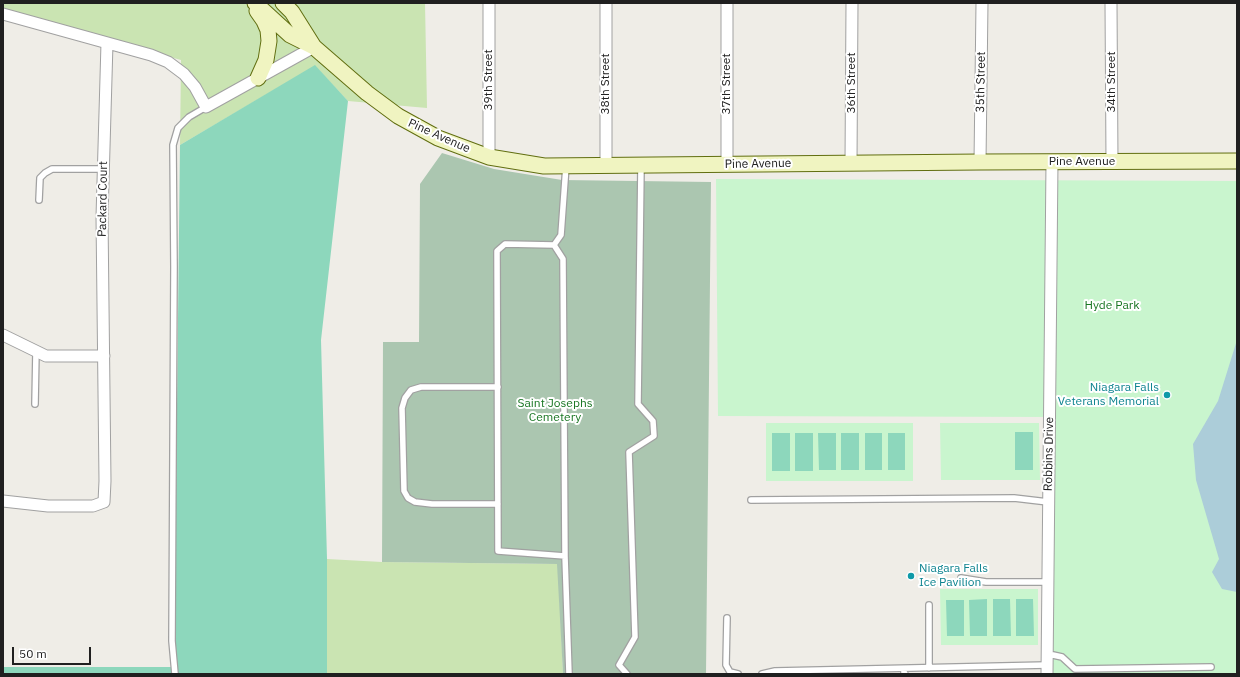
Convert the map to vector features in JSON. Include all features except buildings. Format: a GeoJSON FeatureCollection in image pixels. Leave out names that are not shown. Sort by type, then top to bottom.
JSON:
{"type":"FeatureCollection","features":[{"type":"Feature","properties":{"kind":"main road"},"geometry":{"type":"LineString","coordinates":[[247,3],[258,13],[268,30],[269,41],[266,60],[258,78]]}},
{"type":"Feature","properties":{"kind":"main road"},"geometry":{"type":"LineString","coordinates":[[255,3],[290,35],[314,47]]}},
{"type":"Feature","properties":{"kind":"main road"},"geometry":{"type":"LineString","coordinates":[[283,3],[292,12],[314,47]]}},
{"type":"Feature","properties":{"kind":"main road","name":"Pine Avenue"},"geometry":{"type":"LineString","coordinates":[[314,47],[367,93],[398,116],[438,138],[488,157],[544,166],[1237,161]]}},
{"type":"Feature","properties":{"kind":"street","name":"39th Street"},"geometry":{"type":"LineString","coordinates":[[488,157],[489,3]]}},
{"type":"Feature","properties":{"kind":"street","name":"38th Street"},"geometry":{"type":"LineString","coordinates":[[606,3],[606,165]]}},
{"type":"Feature","properties":{"kind":"street","name":"37th Street"},"geometry":{"type":"LineString","coordinates":[[727,3],[727,165]]}},
{"type":"Feature","properties":{"kind":"street","name":"36th Street"},"geometry":{"type":"LineString","coordinates":[[851,163],[852,3]]}},
{"type":"Feature","properties":{"kind":"street","name":"35th Street"},"geometry":{"type":"LineString","coordinates":[[980,162],[982,3]]}},
{"type":"Feature","properties":{"kind":"street","name":"34th Street"},"geometry":{"type":"LineString","coordinates":[[1111,3],[1112,162]]}},
{"type":"Feature","properties":{"kind":"street"},"geometry":{"type":"LineString","coordinates":[[3,14],[107,43],[168,62],[184,74],[195,87],[206,107],[314,47]]}},
{"type":"Feature","properties":{"kind":"street","name":"Packard Court"},"geometry":{"type":"LineString","coordinates":[[3,501],[48,506],[93,506],[104,502],[102,217],[107,43]]}},
{"type":"Feature","properties":{"kind":"street","name":"Robbins Drive"},"geometry":{"type":"LineString","coordinates":[[1047,665],[1052,162]]}},
{"type":"Feature","properties":{"kind":"street"},"geometry":{"type":"LineString","coordinates":[[3,335],[46,356],[104,356]]}},
{"type":"Feature","properties":{"kind":"lane"},"geometry":{"type":"LineString","coordinates":[[175,674],[172,641],[174,268],[173,145],[178,128],[189,117],[206,107]]}},
{"type":"Feature","properties":{"kind":"lane"},"geometry":{"type":"LineString","coordinates":[[627,674],[619,665],[635,637],[629,452],[654,436],[653,421],[638,404],[641,165]]}},
{"type":"Feature","properties":{"kind":"lane"},"geometry":{"type":"LineString","coordinates":[[554,245],[561,235],[566,166]]}},
{"type":"Feature","properties":{"kind":"lane"},"geometry":{"type":"LineString","coordinates":[[39,200],[40,178],[45,173],[52,170],[104,169]]}},
{"type":"Feature","properties":{"kind":"lane"},"geometry":{"type":"LineString","coordinates":[[554,245],[505,244],[497,251],[498,551],[565,556]]}},
{"type":"Feature","properties":{"kind":"lane"},"geometry":{"type":"LineString","coordinates":[[554,245],[563,259],[565,556],[569,674]]}},
{"type":"Feature","properties":{"kind":"lane"},"geometry":{"type":"LineString","coordinates":[[35,404],[36,351]]}},
{"type":"Feature","properties":{"kind":"lane"},"geometry":{"type":"LineString","coordinates":[[498,387],[421,387],[411,390],[405,398],[402,408],[404,491],[408,498],[414,502],[432,504],[498,504]]}},
{"type":"Feature","properties":{"kind":"lane"},"geometry":{"type":"LineString","coordinates":[[751,500],[1014,498],[1048,502]]}},
{"type":"Feature","properties":{"kind":"lane"},"geometry":{"type":"LineString","coordinates":[[962,578],[986,582],[1047,582]]}},
{"type":"Feature","properties":{"kind":"lane"},"geometry":{"type":"LineString","coordinates":[[929,605],[929,668]]}},
{"type":"Feature","properties":{"kind":"lane"},"geometry":{"type":"LineString","coordinates":[[726,618],[726,665],[730,672],[738,674]]}},
{"type":"Feature","properties":{"kind":"lane"},"geometry":{"type":"LineString","coordinates":[[762,674],[775,671],[1047,665],[1053,655],[1062,657],[1075,669],[1211,667]]}},
{"type":"Feature","properties":{"kind":"green space"},"geometry":{"type":"Polygon","coordinates":[[[3,3],[425,3],[427,108],[348,101],[315,66],[180,145],[181,60],[3,11],[3,3]]]}},
{"type":"Feature","properties":{"kind":"green space"},"geometry":{"type":"Polygon","coordinates":[[[315,65],[348,101],[321,340],[327,559],[327,674],[3,674],[3,667],[174,667],[180,145],[315,65]]]}},
{"type":"Feature","properties":{"kind":"green space","name":"Saint Josephs Cemetery"},"geometry":{"type":"Polygon","coordinates":[[[442,153],[494,169],[562,180],[711,182],[706,674],[563,674],[557,564],[382,562],[383,342],[419,342],[420,184],[442,153]]]}},
{"type":"Feature","properties":{"kind":"green space","name":"Hyde Park"},"geometry":{"type":"Polygon","coordinates":[[[716,179],[1237,181],[1237,674],[1052,674],[1053,417],[718,416],[716,179]]]}},
{"type":"Feature","properties":{"kind":"green space"},"geometry":{"type":"Polygon","coordinates":[[[766,423],[913,423],[913,481],[766,481],[766,423]]]}},
{"type":"Feature","properties":{"kind":"green space"},"geometry":{"type":"Polygon","coordinates":[[[940,423],[1039,423],[1040,480],[941,480],[940,423]]]}},
{"type":"Feature","properties":{"kind":"green space"},"geometry":{"type":"Polygon","coordinates":[[[1015,432],[1033,432],[1033,470],[1015,470],[1015,432]]]}},
{"type":"Feature","properties":{"kind":"green space"},"geometry":{"type":"Polygon","coordinates":[[[772,433],[790,433],[790,471],[772,471],[772,433]]]}},
{"type":"Feature","properties":{"kind":"green space"},"geometry":{"type":"Polygon","coordinates":[[[795,433],[813,433],[813,471],[795,471],[795,433]]]}},
{"type":"Feature","properties":{"kind":"green space"},"geometry":{"type":"Polygon","coordinates":[[[818,433],[836,433],[836,470],[819,470],[818,433]]]}},
{"type":"Feature","properties":{"kind":"green space"},"geometry":{"type":"Polygon","coordinates":[[[841,433],[859,433],[859,470],[841,470],[841,433]]]}},
{"type":"Feature","properties":{"kind":"green space"},"geometry":{"type":"Polygon","coordinates":[[[865,433],[882,433],[882,470],[865,470],[865,433]]]}},
{"type":"Feature","properties":{"kind":"green space"},"geometry":{"type":"Polygon","coordinates":[[[888,433],[905,433],[905,470],[888,470],[888,433]]]}},
{"type":"Feature","properties":{"kind":"green space"},"geometry":{"type":"Polygon","coordinates":[[[327,559],[382,562],[558,564],[563,674],[327,674],[327,559]]]}},
{"type":"Feature","properties":{"kind":"green space"},"geometry":{"type":"Polygon","coordinates":[[[940,589],[1038,589],[1038,645],[941,645],[940,589]]]}},
{"type":"Feature","properties":{"kind":"green space"},"geometry":{"type":"Polygon","coordinates":[[[987,599],[987,636],[970,636],[969,600],[987,599]]]}},
{"type":"Feature","properties":{"kind":"green space"},"geometry":{"type":"Polygon","coordinates":[[[993,599],[1010,599],[1011,636],[993,636],[993,599]]]}},
{"type":"Feature","properties":{"kind":"green space"},"geometry":{"type":"Polygon","coordinates":[[[1016,599],[1033,599],[1034,636],[1016,636],[1016,599]]]}},
{"type":"Feature","properties":{"kind":"green space"},"geometry":{"type":"Polygon","coordinates":[[[946,600],[964,600],[964,636],[947,636],[946,600]]]}},
{"type":"Feature","properties":{"kind":"water"},"geometry":{"type":"Polygon","coordinates":[[[1237,340],[1237,592],[1222,589],[1212,572],[1219,559],[1196,480],[1193,444],[1218,401],[1237,340]]]}},
{"type":"Feature","properties":{"kind":"place","name":"Niagara Falls Veterans Memorial"},"geometry":{"type":"Point","coordinates":[1167,395]}},
{"type":"Feature","properties":{"kind":"place","name":"Niagara Falls Ice Pavilion"},"geometry":{"type":"Point","coordinates":[911,576]}}]}
